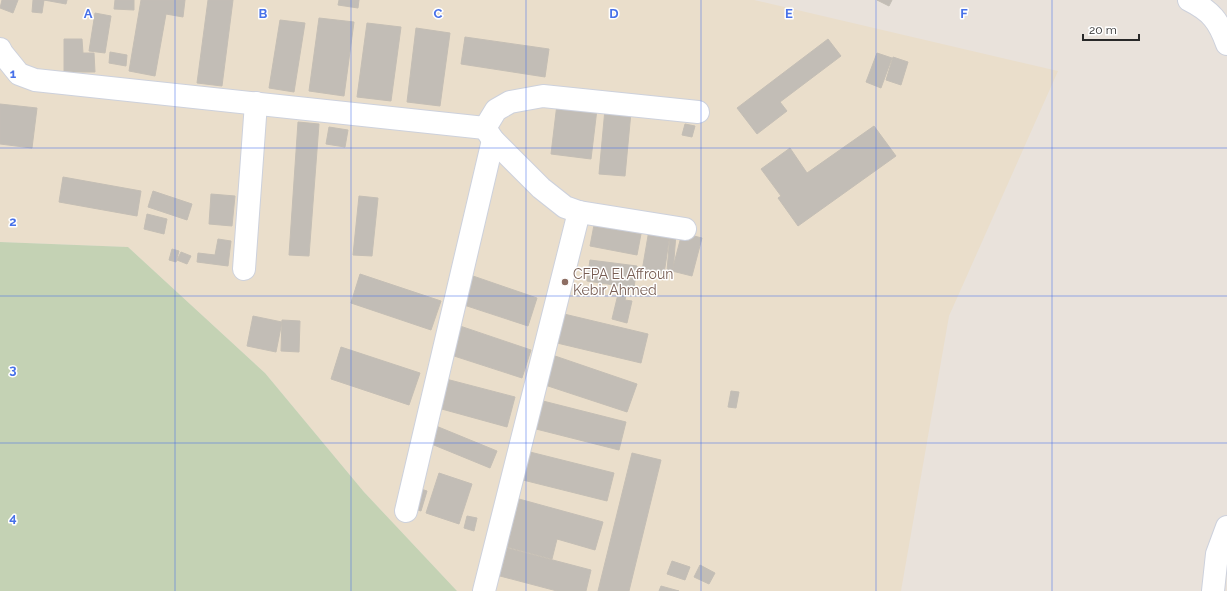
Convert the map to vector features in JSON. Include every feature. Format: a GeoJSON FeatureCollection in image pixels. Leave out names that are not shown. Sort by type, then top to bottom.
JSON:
{"type":"FeatureCollection","features":[{"type":"Feature","properties":{"kind":"street"},"geometry":{"type":"LineString","coordinates":[[1189,0],[1212,15],[1226,31]]}},
{"type":"Feature","properties":{"kind":"street"},"geometry":{"type":"LineString","coordinates":[[0,49],[19,74],[35,80],[256,103],[489,134],[542,188],[565,208],[579,212],[685,229]]}},
{"type":"Feature","properties":{"kind":"street"},"geometry":{"type":"LineString","coordinates":[[406,511],[489,134],[496,110],[510,102],[543,96],[698,112]]}},
{"type":"Feature","properties":{"kind":"street"},"geometry":{"type":"LineString","coordinates":[[244,269],[256,103]]}},
{"type":"Feature","properties":{"kind":"street"},"geometry":{"type":"LineString","coordinates":[[484,591],[579,212]]}},
{"type":"Feature","properties":{"kind":"street"},"geometry":{"type":"LineString","coordinates":[[1213,591],[1217,554],[1227,527]]}},
{"type":"Feature","properties":{"kind":"shaded area","name":"CFPA El Affroun Kebir Ahmed"},"geometry":{"type":"Polygon","coordinates":[[[0,0],[754,0],[1058,71],[949,316],[901,591],[457,591],[364,492],[265,373],[128,247],[0,242],[0,0]]]}},
{"type":"Feature","properties":{"kind":"green space"},"geometry":{"type":"Polygon","coordinates":[[[0,242],[128,247],[265,373],[364,492],[457,591],[0,591],[0,242]]]}},
{"type":"Feature","properties":{"kind":"building"},"geometry":{"type":"Polygon","coordinates":[[[2,0],[18,0],[13,13],[0,8],[2,0]]]}},
{"type":"Feature","properties":{"kind":"building"},"geometry":{"type":"Polygon","coordinates":[[[33,0],[44,0],[42,13],[32,12],[33,0]]]}},
{"type":"Feature","properties":{"kind":"building"},"geometry":{"type":"Polygon","coordinates":[[[44,0],[67,0],[66,4],[44,0]]]}},
{"type":"Feature","properties":{"kind":"building"},"geometry":{"type":"Polygon","coordinates":[[[115,0],[134,0],[134,10],[114,9],[115,0]]]}},
{"type":"Feature","properties":{"kind":"building"},"geometry":{"type":"Polygon","coordinates":[[[141,0],[185,0],[183,17],[166,14],[155,76],[129,71],[141,0]]]}},
{"type":"Feature","properties":{"kind":"building"},"geometry":{"type":"Polygon","coordinates":[[[208,0],[233,0],[222,86],[197,83],[208,0]]]}},
{"type":"Feature","properties":{"kind":"building"},"geometry":{"type":"Polygon","coordinates":[[[339,0],[359,0],[358,8],[338,5],[339,0]]]}},
{"type":"Feature","properties":{"kind":"building"},"geometry":{"type":"Polygon","coordinates":[[[877,0],[892,0],[889,6],[877,0]]]}},
{"type":"Feature","properties":{"kind":"building"},"geometry":{"type":"Polygon","coordinates":[[[95,13],[111,16],[105,53],[89,51],[95,13]]]}},
{"type":"Feature","properties":{"kind":"building"},"geometry":{"type":"Polygon","coordinates":[[[319,18],[354,22],[344,96],[309,91],[319,18]]]}},
{"type":"Feature","properties":{"kind":"building"},"geometry":{"type":"Polygon","coordinates":[[[280,20],[305,23],[294,92],[269,88],[280,20]]]}},
{"type":"Feature","properties":{"kind":"building"},"geometry":{"type":"Polygon","coordinates":[[[367,23],[401,27],[391,101],[357,97],[367,23]]]}},
{"type":"Feature","properties":{"kind":"building"},"geometry":{"type":"Polygon","coordinates":[[[416,28],[450,33],[440,106],[407,102],[416,28]]]}},
{"type":"Feature","properties":{"kind":"building"},"geometry":{"type":"Polygon","coordinates":[[[465,37],[549,49],[545,77],[461,64],[465,37]]]}},
{"type":"Feature","properties":{"kind":"building"},"geometry":{"type":"Polygon","coordinates":[[[64,39],[82,39],[83,53],[94,53],[95,72],[64,72],[64,39]]]}},
{"type":"Feature","properties":{"kind":"building"},"geometry":{"type":"Polygon","coordinates":[[[828,39],[841,56],[780,102],[787,111],[757,134],[737,108],[828,39]]]}},
{"type":"Feature","properties":{"kind":"building"},"geometry":{"type":"Polygon","coordinates":[[[110,52],[127,55],[126,66],[109,63],[110,52]]]}},
{"type":"Feature","properties":{"kind":"building"},"geometry":{"type":"Polygon","coordinates":[[[877,53],[892,58],[881,88],[866,82],[877,53]]]}},
{"type":"Feature","properties":{"kind":"building"},"geometry":{"type":"Polygon","coordinates":[[[893,57],[908,62],[901,85],[886,80],[893,57]]]}},
{"type":"Feature","properties":{"kind":"building"},"geometry":{"type":"Polygon","coordinates":[[[0,104],[37,108],[32,148],[0,144],[0,104]]]}},
{"type":"Feature","properties":{"kind":"building"},"geometry":{"type":"Polygon","coordinates":[[[557,104],[597,109],[591,159],[551,154],[557,104]]]}},
{"type":"Feature","properties":{"kind":"building"},"geometry":{"type":"Polygon","coordinates":[[[605,109],[631,112],[625,176],[599,174],[605,109]]]}},
{"type":"Feature","properties":{"kind":"building"},"geometry":{"type":"Polygon","coordinates":[[[298,122],[319,124],[309,256],[289,255],[298,122]]]}},
{"type":"Feature","properties":{"kind":"building"},"geometry":{"type":"Polygon","coordinates":[[[685,124],[695,126],[692,137],[682,135],[685,124]]]}},
{"type":"Feature","properties":{"kind":"building"},"geometry":{"type":"Polygon","coordinates":[[[874,126],[896,156],[798,226],[778,198],[781,196],[761,169],[790,148],[807,173],[874,126]]]}},
{"type":"Feature","properties":{"kind":"building"},"geometry":{"type":"Polygon","coordinates":[[[329,127],[348,130],[345,147],[326,144],[329,127]]]}},
{"type":"Feature","properties":{"kind":"building"},"geometry":{"type":"Polygon","coordinates":[[[63,177],[141,191],[137,216],[59,202],[63,177]]]}},
{"type":"Feature","properties":{"kind":"building"},"geometry":{"type":"Polygon","coordinates":[[[153,191],[192,204],[187,220],[148,207],[153,191]]]}},
{"type":"Feature","properties":{"kind":"building"},"geometry":{"type":"Polygon","coordinates":[[[211,194],[235,196],[232,226],[209,224],[211,194]]]}},
{"type":"Feature","properties":{"kind":"building"},"geometry":{"type":"Polygon","coordinates":[[[359,196],[378,198],[372,256],[353,255],[359,196]]]}},
{"type":"Feature","properties":{"kind":"building"},"geometry":{"type":"Polygon","coordinates":[[[147,214],[167,219],[164,234],[144,229],[147,214]]]}},
{"type":"Feature","properties":{"kind":"building"},"geometry":{"type":"Polygon","coordinates":[[[594,225],[641,234],[637,255],[590,246],[594,225]]]}},
{"type":"Feature","properties":{"kind":"building"},"geometry":{"type":"Polygon","coordinates":[[[649,230],[670,234],[664,274],[642,271],[649,230]]]}},
{"type":"Feature","properties":{"kind":"building"},"geometry":{"type":"Polygon","coordinates":[[[682,233],[702,238],[692,276],[672,271],[682,233]]]}},
{"type":"Feature","properties":{"kind":"building"},"geometry":{"type":"Polygon","coordinates":[[[670,234],[676,234],[673,272],[667,271],[670,234]]]}},
{"type":"Feature","properties":{"kind":"building"},"geometry":{"type":"Polygon","coordinates":[[[218,239],[231,241],[228,266],[197,262],[198,253],[215,255],[218,239]]]}},
{"type":"Feature","properties":{"kind":"building"},"geometry":{"type":"Polygon","coordinates":[[[172,249],[179,251],[176,262],[169,260],[172,249]]]}},
{"type":"Feature","properties":{"kind":"building"},"geometry":{"type":"Polygon","coordinates":[[[181,252],[191,256],[187,264],[177,260],[181,252]]]}},
{"type":"Feature","properties":{"kind":"building"},"geometry":{"type":"Polygon","coordinates":[[[590,260],[637,266],[634,288],[587,281],[590,260]]]}},
{"type":"Feature","properties":{"kind":"building"},"geometry":{"type":"Polygon","coordinates":[[[360,274],[441,301],[431,330],[351,303],[360,274]]]}},
{"type":"Feature","properties":{"kind":"building"},"geometry":{"type":"Polygon","coordinates":[[[473,276],[537,298],[528,326],[464,305],[473,276]]]}},
{"type":"Feature","properties":{"kind":"building"},"geometry":{"type":"Polygon","coordinates":[[[620,286],[628,288],[625,300],[632,301],[627,323],[612,319],[620,286]]]}},
{"type":"Feature","properties":{"kind":"building"},"geometry":{"type":"Polygon","coordinates":[[[564,314],[648,334],[641,363],[557,343],[564,314]]]}},
{"type":"Feature","properties":{"kind":"building"},"geometry":{"type":"Polygon","coordinates":[[[253,316],[282,322],[276,352],[247,346],[253,316]]]}},
{"type":"Feature","properties":{"kind":"building"},"geometry":{"type":"Polygon","coordinates":[[[282,320],[300,321],[299,352],[281,351],[282,320]]]}},
{"type":"Feature","properties":{"kind":"building"},"geometry":{"type":"Polygon","coordinates":[[[460,326],[531,350],[522,378],[451,355],[460,326]]]}},
{"type":"Feature","properties":{"kind":"building"},"geometry":{"type":"Polygon","coordinates":[[[341,347],[420,373],[409,405],[331,379],[341,347]]]}},
{"type":"Feature","properties":{"kind":"building"},"geometry":{"type":"Polygon","coordinates":[[[555,356],[637,384],[627,412],[545,385],[555,356]]]}},
{"type":"Feature","properties":{"kind":"building"},"geometry":{"type":"Polygon","coordinates":[[[446,379],[515,397],[507,427],[438,408],[446,379]]]}},
{"type":"Feature","properties":{"kind":"building"},"geometry":{"type":"Polygon","coordinates":[[[731,391],[739,392],[736,408],[728,407],[731,391]]]}},
{"type":"Feature","properties":{"kind":"building"},"geometry":{"type":"Polygon","coordinates":[[[543,401],[626,422],[619,450],[536,429],[543,401]]]}},
{"type":"Feature","properties":{"kind":"building"},"geometry":{"type":"Polygon","coordinates":[[[436,426],[497,451],[490,468],[429,443],[436,426]]]}},
{"type":"Feature","properties":{"kind":"building"},"geometry":{"type":"Polygon","coordinates":[[[530,452],[614,473],[607,501],[523,480],[530,452]]]}},
{"type":"Feature","properties":{"kind":"building"},"geometry":{"type":"Polygon","coordinates":[[[632,453],[661,460],[629,591],[598,591],[632,453]]]}},
{"type":"Feature","properties":{"kind":"building"},"geometry":{"type":"Polygon","coordinates":[[[439,473],[472,484],[459,524],[426,513],[439,473]]]}},
{"type":"Feature","properties":{"kind":"building"},"geometry":{"type":"Polygon","coordinates":[[[421,489],[427,491],[421,511],[414,509],[421,489]]]}},
{"type":"Feature","properties":{"kind":"building"},"geometry":{"type":"Polygon","coordinates":[[[519,499],[603,522],[595,550],[557,539],[552,559],[507,547],[519,499]]]}},
{"type":"Feature","properties":{"kind":"building"},"geometry":{"type":"Polygon","coordinates":[[[467,516],[477,518],[474,531],[464,528],[467,516]]]}},
{"type":"Feature","properties":{"kind":"building"},"geometry":{"type":"Polygon","coordinates":[[[507,548],[591,570],[586,591],[557,591],[500,576],[507,548]]]}},
{"type":"Feature","properties":{"kind":"building"},"geometry":{"type":"Polygon","coordinates":[[[672,561],[690,567],[685,580],[667,574],[672,561]]]}},
{"type":"Feature","properties":{"kind":"building"},"geometry":{"type":"Polygon","coordinates":[[[700,565],[715,573],[709,584],[694,577],[700,565]]]}},
{"type":"Feature","properties":{"kind":"building"},"geometry":{"type":"Polygon","coordinates":[[[661,586],[679,591],[659,591],[661,586]]]}},
{"type":"Feature","properties":{"kind":"place","name":"CFPA El Affroun Kebir Ahmed"},"geometry":{"type":"Point","coordinates":[565,282]}}]}
